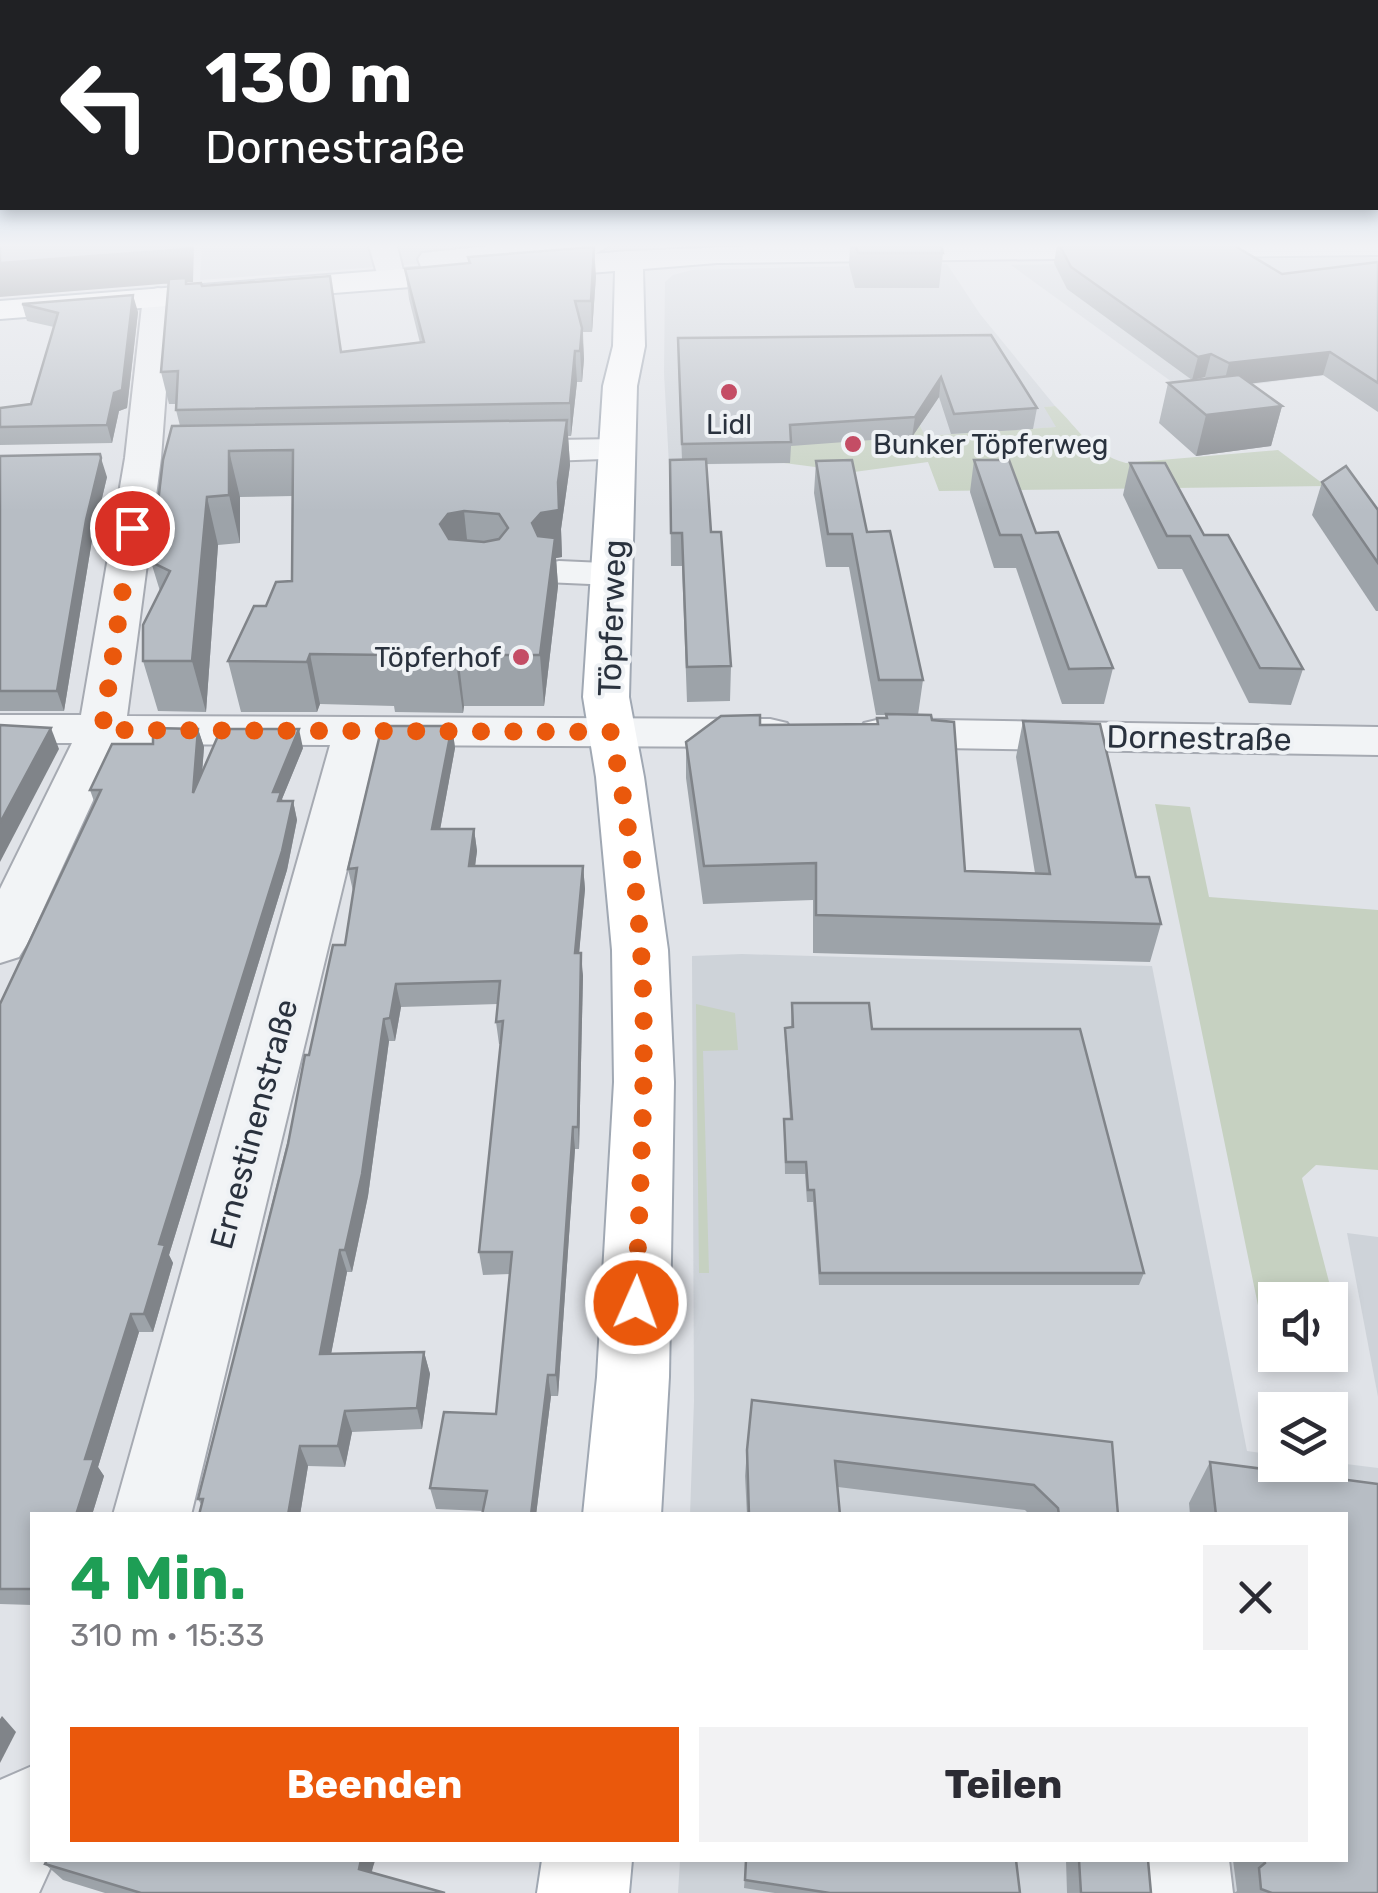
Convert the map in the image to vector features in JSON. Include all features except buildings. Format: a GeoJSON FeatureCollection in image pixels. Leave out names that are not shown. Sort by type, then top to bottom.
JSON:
{"type":"FeatureCollection","features":[{"type":"Feature","properties":{"kind":"main road","name":"Töpferweg"},"geometry":{"type":"LineString","coordinates":[[622,1512],[633,1377],[644,1082],[643,986],[620,778],[586,573],[617,450],[620,386],[629,334]]}},
{"type":"Feature","properties":{"kind":"main road"},"geometry":{"type":"LineString","coordinates":[[583,1893],[586,1862]]}},
{"type":"Feature","properties":{"kind":"street"},"geometry":{"type":"LineString","coordinates":[[0,944],[102,730],[144,458],[155,334]]}},
{"type":"Feature","properties":{"kind":"street"},"geometry":{"type":"LineString","coordinates":[[457,452],[617,450]]}},
{"type":"Feature","properties":{"kind":"street","name":"Dornestraße"},"geometry":{"type":"LineString","coordinates":[[0,728],[824,732],[1142,753],[1378,741]]}},
{"type":"Feature","properties":{"kind":"street","name":"Ernestinenstraße"},"geometry":{"type":"LineString","coordinates":[[153,1512],[357,732]]}},
{"type":"Feature","properties":{"kind":"street"},"geometry":{"type":"LineString","coordinates":[[0,1875],[30,1814]]}},
{"type":"Feature","properties":{"kind":"street"},"geometry":{"type":"LineString","coordinates":[[1184,1862],[1186,1893]]}},
{"type":"Feature","properties":{"kind":"shaded area"},"geometry":{"type":"Polygon","coordinates":[[[664,334],[997,334],[1055,406],[1045,407],[1058,427],[925,436],[774,410],[784,463],[669,465],[664,334]]]}},
{"type":"Feature","properties":{"kind":"shaded area"},"geometry":{"type":"Polygon","coordinates":[[[1106,334],[1355,334],[1337,374],[1205,390],[1172,382],[1106,334]]]}},
{"type":"Feature","properties":{"kind":"shaded area"},"geometry":{"type":"Polygon","coordinates":[[[742,954],[1152,966],[1247,1451],[1258,1453],[1258,1482],[1348,1482],[1348,1464],[1378,1468],[1378,1893],[678,1893],[680,1862],[1348,1862],[1348,1512],[690,1512],[694,1401],[692,956],[742,954]]]}},
{"type":"Feature","properties":{"kind":"shaded area"},"geometry":{"type":"Polygon","coordinates":[[[1347,1233],[1378,1237],[1378,1397],[1347,1233]]]}},
{"type":"Feature","properties":{"kind":"green space"},"geometry":{"type":"Polygon","coordinates":[[[1055,406],[1094,447],[1126,463],[1278,450],[1326,486],[939,491],[928,462],[854,472],[784,463],[773,410],[911,408],[925,436],[1056,427],[1044,407],[1055,406]]]}},
{"type":"Feature","properties":{"kind":"green space"},"geometry":{"type":"Polygon","coordinates":[[[1155,804],[1190,807],[1209,897],[1378,910],[1378,1170],[1316,1165],[1302,1178],[1329,1282],[1258,1282],[1258,1305],[1155,804]]]}},
{"type":"Feature","properties":{"kind":"green space"},"geometry":{"type":"Polygon","coordinates":[[[696,1004],[735,1013],[738,1050],[703,1051],[709,1273],[699,1273],[696,1004]]]}},
{"type":"Feature","properties":{"kind":"place","name":"Lidl"},"geometry":{"type":"Point","coordinates":[729,392]}},
{"type":"Feature","properties":{"kind":"place","name":"Bunker Töpferweg"},"geometry":{"type":"Point","coordinates":[853,444]}},
{"type":"Feature","properties":{"kind":"place","name":"Töpferhof"},"geometry":{"type":"Point","coordinates":[521,657]}},
{"type":"Feature","properties":{"kind":"route"},"geometry":{"type":"LineString","coordinates":[[132,528],[102,730],[611,732],[620,778],[643,986],[644,1082],[636,1303]]}}]}
